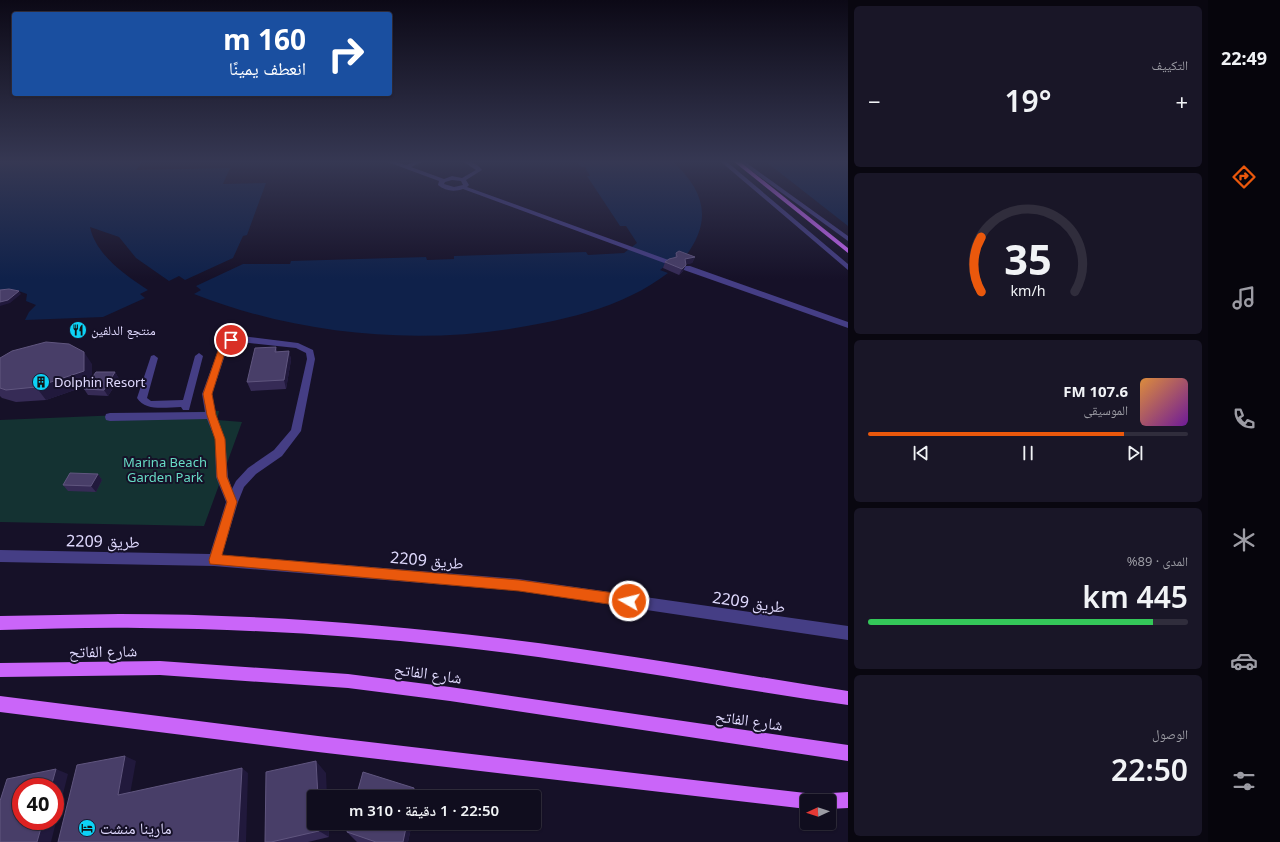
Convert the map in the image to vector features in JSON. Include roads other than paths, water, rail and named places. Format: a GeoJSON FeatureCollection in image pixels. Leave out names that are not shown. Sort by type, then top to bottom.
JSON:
{"type":"FeatureCollection","features":[{"type":"Feature","properties":{"kind":"main road"},"geometry":{"type":"LineString","coordinates":[[785,200],[848,251]]}},
{"type":"Feature","properties":{"kind":"main road"},"geometry":{"type":"LineString","coordinates":[[0,623],[157,621],[303,627],[376,632],[528,648],[848,698]]}},
{"type":"Feature","properties":{"kind":"main road","name":"شارع الفاتح"},"geometry":{"type":"LineString","coordinates":[[0,670],[160,668],[348,681],[450,694],[848,753]]}},
{"type":"Feature","properties":{"kind":"main road"},"geometry":{"type":"LineString","coordinates":[[0,704],[318,744],[800,800]]}},
{"type":"Feature","properties":{"kind":"main road"},"geometry":{"type":"LineString","coordinates":[[836,800],[848,800]]}},
{"type":"Feature","properties":{"kind":"street"},"geometry":{"type":"LineString","coordinates":[[499,200],[670,262]]}},
{"type":"Feature","properties":{"kind":"street"},"geometry":{"type":"LineString","coordinates":[[769,200],[848,268]]}},
{"type":"Feature","properties":{"kind":"street"},"geometry":{"type":"LineString","coordinates":[[795,200],[848,239]]}},
{"type":"Feature","properties":{"kind":"street"},"geometry":{"type":"LineString","coordinates":[[687,268],[848,325]]}},
{"type":"Feature","properties":{"kind":"street"},"geometry":{"type":"LineString","coordinates":[[214,560],[232,502],[240,484],[252,471],[278,453],[296,431],[311,359],[310,352],[298,346],[236,339],[224,345],[207,394],[211,415],[220,439],[222,477],[232,502]]}},
{"type":"Feature","properties":{"kind":"street"},"geometry":{"type":"LineString","coordinates":[[184,416],[199,356]]}},
{"type":"Feature","properties":{"kind":"street"},"geometry":{"type":"LineString","coordinates":[[154,358],[142,398],[145,402],[151,404],[187,403]]}},
{"type":"Feature","properties":{"kind":"street"},"geometry":{"type":"LineString","coordinates":[[110,417],[211,415]]}},
{"type":"Feature","properties":{"kind":"street","name":"طريق 2209"},"geometry":{"type":"LineString","coordinates":[[0,556],[214,560],[519,585],[848,633]]}},
{"type":"Feature","properties":{"kind":"water"},"geometry":{"type":"Polygon","coordinates":[[[0,200],[260,200],[247,235],[243,236],[233,258],[185,280],[179,276],[169,281],[136,258],[119,237],[90,227],[98,247],[105,255],[121,271],[148,290],[140,294],[145,298],[103,317],[25,320],[29,312],[36,305],[26,301],[27,294],[16,290],[0,293],[0,200]]]}},
{"type":"Feature","properties":{"kind":"water"},"geometry":{"type":"Polygon","coordinates":[[[603,200],[699,200],[702,218],[694,243],[685,257],[678,255],[660,270],[668,273],[646,288],[621,300],[577,315],[543,323],[455,335],[411,336],[367,334],[279,320],[236,309],[194,294],[201,290],[196,286],[243,264],[290,264],[291,261],[426,257],[427,260],[454,259],[454,256],[586,252],[588,255],[624,253],[637,243],[626,226],[620,226],[603,200]]]}},
{"type":"Feature","properties":{"kind":"water"},"geometry":{"type":"Polygon","coordinates":[[[815,200],[848,200],[848,226],[815,200]]]}},
{"type":"Feature","properties":{"kind":"place","name":"منتجع الدلفين"},"geometry":{"type":"Point","coordinates":[78,330]}},
{"type":"Feature","properties":{"kind":"place","name":"Dolphin Resort"},"geometry":{"type":"Point","coordinates":[41,382]}},
{"type":"Feature","properties":{"kind":"place","name":"مارينا منشت"},"geometry":{"type":"Point","coordinates":[87,828]}},
{"type":"Feature","properties":{"kind":"park label","name":"Marina Beach Garden Park"},"geometry":{"type":"Point","coordinates":[165,470]}}]}
